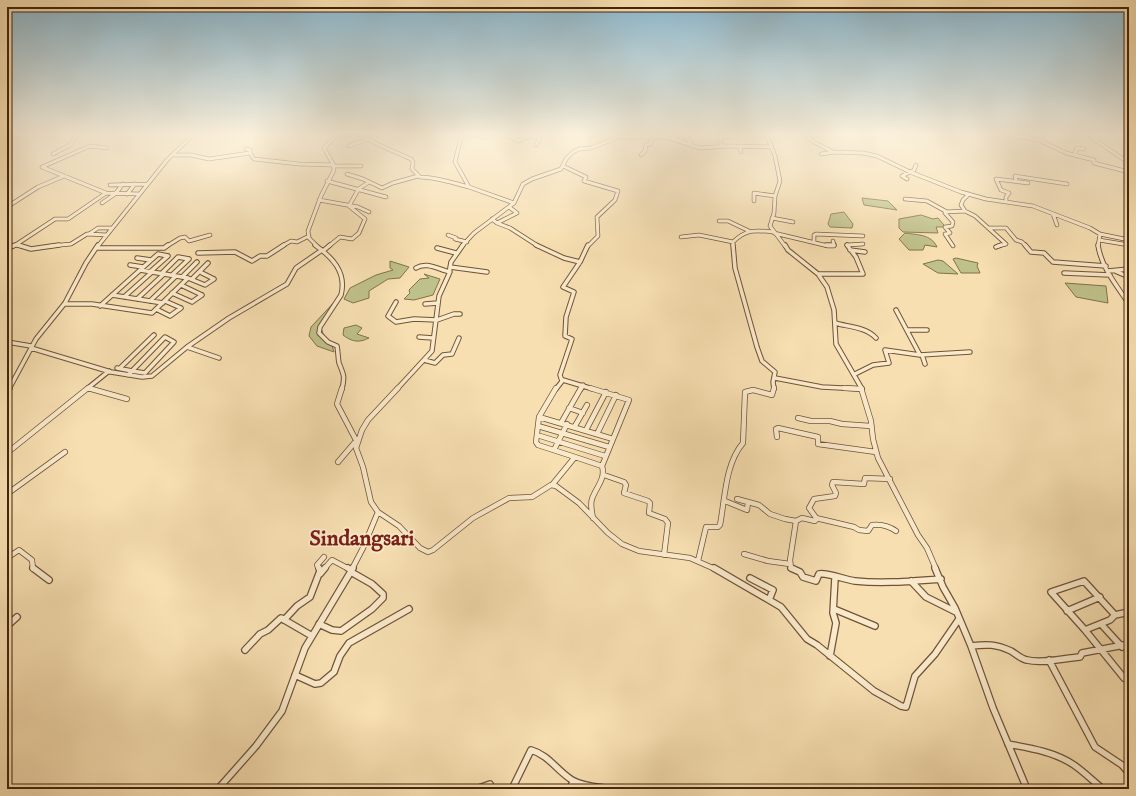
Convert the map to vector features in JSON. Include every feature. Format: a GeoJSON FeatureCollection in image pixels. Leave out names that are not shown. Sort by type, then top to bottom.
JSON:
{"type":"FeatureCollection","features":[{"type":"Feature","properties":{"kind":"street"},"geometry":{"type":"LineString","coordinates":[[51,170],[106,193],[139,194]]}},
{"type":"Feature","properties":{"kind":"street"},"geometry":{"type":"LineString","coordinates":[[7,392],[31,347],[43,329],[65,303],[96,248],[159,170]]}},
{"type":"Feature","properties":{"kind":"street"},"geometry":{"type":"LineString","coordinates":[[333,170],[308,227],[309,236],[316,246],[334,260],[342,282],[343,290],[336,305],[320,327],[320,333],[328,342],[337,346],[339,362],[344,372],[344,381],[337,404],[357,442],[356,453],[363,467],[371,502],[378,512],[399,526],[420,548],[428,552],[433,550],[473,518],[509,498],[532,496],[552,485],[575,457]]}},
{"type":"Feature","properties":{"kind":"street"},"geometry":{"type":"LineString","coordinates":[[413,170],[418,176]]}},
{"type":"Feature","properties":{"kind":"street"},"geometry":{"type":"LineString","coordinates":[[460,170],[469,187]]}},
{"type":"Feature","properties":{"kind":"street"},"geometry":{"type":"LineString","coordinates":[[338,462],[357,442],[368,420],[432,351],[439,296],[456,252],[474,233],[514,203],[517,199],[519,190],[524,184],[537,177],[561,170]]}},
{"type":"Feature","properties":{"kind":"street"},"geometry":{"type":"LineString","coordinates":[[562,381],[560,375],[572,339],[565,336],[566,317],[574,292],[564,287],[580,262],[589,244],[598,236],[597,217],[613,203],[618,191],[584,181],[586,177],[575,173],[572,170]]}},
{"type":"Feature","properties":{"kind":"street"},"geometry":{"type":"LineString","coordinates":[[779,170],[780,181],[775,196],[775,210],[770,225],[773,232],[791,253],[818,274],[824,281],[832,300],[835,336],[838,348],[855,374],[862,389],[871,421],[876,452],[918,535],[927,548],[956,612],[971,646],[1008,744],[1027,789]]}},
{"type":"Feature","properties":{"kind":"street"},"geometry":{"type":"LineString","coordinates":[[906,170],[969,194],[986,199],[1033,206],[1090,228],[1100,234],[1129,240]]}},
{"type":"Feature","properties":{"kind":"street"},"geometry":{"type":"LineString","coordinates":[[907,179],[902,176],[914,170]]}},
{"type":"Feature","properties":{"kind":"street"},"geometry":{"type":"LineString","coordinates":[[347,174],[384,188]]}},
{"type":"Feature","properties":{"kind":"street"},"geometry":{"type":"LineString","coordinates":[[7,207],[40,187],[64,176]]}},
{"type":"Feature","properties":{"kind":"street"},"geometry":{"type":"LineString","coordinates":[[375,194],[392,183],[418,176],[433,177],[437,180],[469,187],[514,203]]}},
{"type":"Feature","properties":{"kind":"street"},"geometry":{"type":"LineString","coordinates":[[1013,176],[1011,177],[1014,180]]}},
{"type":"Feature","properties":{"kind":"street"},"geometry":{"type":"LineString","coordinates":[[1014,180],[1015,176],[1067,184]]}},
{"type":"Feature","properties":{"kind":"street"},"geometry":{"type":"LineString","coordinates":[[1006,201],[1006,196],[1009,194],[1001,190],[996,179],[1014,180],[1028,183]]}},
{"type":"Feature","properties":{"kind":"street"},"geometry":{"type":"LineString","coordinates":[[327,181],[386,197]]}},
{"type":"Feature","properties":{"kind":"street"},"geometry":{"type":"LineString","coordinates":[[349,206],[358,190],[369,182]]}},
{"type":"Feature","properties":{"kind":"street"},"geometry":{"type":"LineString","coordinates":[[102,203],[115,194],[123,184]]}},
{"type":"Feature","properties":{"kind":"street"},"geometry":{"type":"LineString","coordinates":[[126,194],[135,184]]}},
{"type":"Feature","properties":{"kind":"street"},"geometry":{"type":"LineString","coordinates":[[110,185],[148,184]]}},
{"type":"Feature","properties":{"kind":"street"},"geometry":{"type":"LineString","coordinates":[[7,249],[55,219],[68,219],[106,193]]}},
{"type":"Feature","properties":{"kind":"street"},"geometry":{"type":"LineString","coordinates":[[754,201],[754,193],[775,196]]}},
{"type":"Feature","properties":{"kind":"street"},"geometry":{"type":"LineString","coordinates":[[969,194],[961,204],[965,211],[989,228],[1006,244],[996,247]]}},
{"type":"Feature","properties":{"kind":"street"},"geometry":{"type":"LineString","coordinates":[[905,199],[927,201],[947,212],[965,211]]}},
{"type":"Feature","properties":{"kind":"street"},"geometry":{"type":"LineString","coordinates":[[319,200],[369,212]]}},
{"type":"Feature","properties":{"kind":"street"},"geometry":{"type":"LineString","coordinates":[[7,342],[31,347],[109,371],[145,378],[152,376],[186,347],[245,308],[287,284],[296,268],[340,238],[352,239],[359,233],[365,219],[349,206]]}},
{"type":"Feature","properties":{"kind":"street"},"geometry":{"type":"LineString","coordinates":[[497,223],[517,213],[509,208]]}},
{"type":"Feature","properties":{"kind":"street"},"geometry":{"type":"LineString","coordinates":[[600,213],[604,212]]}},
{"type":"Feature","properties":{"kind":"street"},"geometry":{"type":"LineString","coordinates":[[947,212],[946,214],[954,224],[945,227],[950,234],[945,234],[953,246]]}},
{"type":"Feature","properties":{"kind":"street"},"geometry":{"type":"LineString","coordinates":[[1053,214],[1057,225]]}},
{"type":"Feature","properties":{"kind":"street"},"geometry":{"type":"LineString","coordinates":[[772,218],[793,222]]}},
{"type":"Feature","properties":{"kind":"street"},"geometry":{"type":"LineString","coordinates":[[492,219],[497,223],[510,228],[522,238],[548,251],[564,258],[580,262]]}},
{"type":"Feature","properties":{"kind":"street"},"geometry":{"type":"LineString","coordinates":[[719,221],[728,221],[750,231]]}},
{"type":"Feature","properties":{"kind":"street"},"geometry":{"type":"LineString","coordinates":[[14,246],[31,248],[71,244],[98,228],[112,228]]}},
{"type":"Feature","properties":{"kind":"street"},"geometry":{"type":"LineString","coordinates":[[989,228],[1007,228],[1016,240],[1022,242],[1030,251],[1044,253],[1053,262],[1106,266]]}},
{"type":"Feature","properties":{"kind":"street"},"geometry":{"type":"LineString","coordinates":[[733,242],[737,238],[755,230],[773,232],[834,246],[833,241]]}},
{"type":"Feature","properties":{"kind":"street"},"geometry":{"type":"LineString","coordinates":[[89,234],[107,235]]}},
{"type":"Feature","properties":{"kind":"street"},"geometry":{"type":"LineString","coordinates":[[814,242],[814,235],[816,234],[863,236]]}},
{"type":"Feature","properties":{"kind":"street"},"geometry":{"type":"LineString","coordinates":[[1100,234],[1098,244],[1100,256],[1109,273],[1129,303]]}},
{"type":"Feature","properties":{"kind":"street"},"geometry":{"type":"LineString","coordinates":[[96,248],[164,248],[183,237],[189,241],[210,235]]}},
{"type":"Feature","properties":{"kind":"street"},"geometry":{"type":"LineString","coordinates":[[448,235],[466,242]]}},
{"type":"Feature","properties":{"kind":"street"},"geometry":{"type":"LineString","coordinates":[[681,237],[700,235],[733,242]]}},
{"type":"Feature","properties":{"kind":"street"},"geometry":{"type":"LineString","coordinates":[[198,253],[235,252],[252,261],[260,256],[271,254],[291,241],[297,242],[309,236]]}},
{"type":"Feature","properties":{"kind":"street"},"geometry":{"type":"LineString","coordinates":[[1099,240],[1129,245]]}},
{"type":"Feature","properties":{"kind":"street"},"geometry":{"type":"LineString","coordinates":[[698,561],[706,527],[720,526],[729,475],[734,457],[738,448],[743,443],[745,392],[753,390],[772,395],[774,390],[773,382],[775,372],[762,361],[757,347],[735,268],[733,242]]}},
{"type":"Feature","properties":{"kind":"street"},"geometry":{"type":"LineString","coordinates":[[818,274],[863,274],[856,257],[850,250],[848,244],[863,244]]}},
{"type":"Feature","properties":{"kind":"street"},"geometry":{"type":"LineString","coordinates":[[437,248],[456,252]]}},
{"type":"Feature","properties":{"kind":"street"},"geometry":{"type":"LineString","coordinates":[[850,250],[865,252]]}},
{"type":"Feature","properties":{"kind":"street"},"geometry":{"type":"LineString","coordinates":[[100,306],[158,254],[168,256],[124,297]]}},
{"type":"Feature","properties":{"kind":"street"},"geometry":{"type":"LineString","coordinates":[[137,299],[178,257],[189,259],[172,275]]}},
{"type":"Feature","properties":{"kind":"street"},"geometry":{"type":"LineString","coordinates":[[137,258],[151,260]]}},
{"type":"Feature","properties":{"kind":"street"},"geometry":{"type":"LineString","coordinates":[[182,277],[197,262]]}},
{"type":"Feature","properties":{"kind":"street"},"geometry":{"type":"LineString","coordinates":[[65,303],[152,313],[181,285],[208,263]]}},
{"type":"Feature","properties":{"kind":"street"},"geometry":{"type":"LineString","coordinates":[[416,268],[424,264],[450,269],[487,272]]}},
{"type":"Feature","properties":{"kind":"street"},"geometry":{"type":"LineString","coordinates":[[130,265],[143,267]]}},
{"type":"Feature","properties":{"kind":"street"},"geometry":{"type":"LineString","coordinates":[[1064,273],[1109,273],[1129,269]]}},
{"type":"Feature","properties":{"kind":"street"},"geometry":{"type":"LineString","coordinates":[[140,270],[190,278],[205,285],[214,279],[202,273]]}},
{"type":"Feature","properties":{"kind":"street"},"geometry":{"type":"LineString","coordinates":[[1114,271],[1129,277]]}},
{"type":"Feature","properties":{"kind":"street"},"geometry":{"type":"LineString","coordinates":[[150,301],[176,276]]}},
{"type":"Feature","properties":{"kind":"street"},"geometry":{"type":"LineString","coordinates":[[172,294],[192,302],[202,295],[181,285]]}},
{"type":"Feature","properties":{"kind":"street"},"geometry":{"type":"LineString","coordinates":[[112,295],[164,302],[181,308],[170,316],[156,309]]}},
{"type":"Feature","properties":{"kind":"street"},"geometry":{"type":"LineString","coordinates":[[396,302],[388,316],[393,321],[405,322],[412,319],[442,320],[452,313],[460,314]]}},
{"type":"Feature","properties":{"kind":"street"},"geometry":{"type":"LineString","coordinates":[[424,304],[438,303]]}},
{"type":"Feature","properties":{"kind":"street"},"geometry":{"type":"LineString","coordinates":[[896,310],[925,364]]}},
{"type":"Feature","properties":{"kind":"street"},"geometry":{"type":"LineString","coordinates":[[835,323],[870,332],[876,338]]}},
{"type":"Feature","properties":{"kind":"street"},"geometry":{"type":"LineString","coordinates":[[906,330],[928,330]]}},
{"type":"Feature","properties":{"kind":"street"},"geometry":{"type":"LineString","coordinates":[[128,375],[132,371],[164,337],[174,342],[145,373],[132,371],[119,368],[154,335]]}},
{"type":"Feature","properties":{"kind":"street"},"geometry":{"type":"LineString","coordinates":[[419,337],[433,338]]}},
{"type":"Feature","properties":{"kind":"street"},"geometry":{"type":"LineString","coordinates":[[424,360],[436,364],[443,355],[452,354],[459,338]]}},
{"type":"Feature","properties":{"kind":"street"},"geometry":{"type":"LineString","coordinates":[[186,347],[219,358]]}},
{"type":"Feature","properties":{"kind":"street"},"geometry":{"type":"LineString","coordinates":[[855,374],[873,365],[889,363],[885,350],[921,355],[970,352]]}},
{"type":"Feature","properties":{"kind":"street"},"geometry":{"type":"LineString","coordinates":[[7,454],[109,371]]}},
{"type":"Feature","properties":{"kind":"street"},"geometry":{"type":"LineString","coordinates":[[775,378],[822,387],[862,389]]}},
{"type":"Feature","properties":{"kind":"street"},"geometry":{"type":"LineString","coordinates":[[562,381],[566,380],[627,398],[629,401],[602,466],[604,475],[592,497],[591,508],[593,518]]}},
{"type":"Feature","properties":{"kind":"street"},"geometry":{"type":"LineString","coordinates":[[562,381],[539,417],[537,444],[602,466]]}},
{"type":"Feature","properties":{"kind":"street"},"geometry":{"type":"LineString","coordinates":[[561,423],[583,385]]}},
{"type":"Feature","properties":{"kind":"street"},"geometry":{"type":"LineString","coordinates":[[88,388],[127,399]]}},
{"type":"Feature","properties":{"kind":"street"},"geometry":{"type":"LineString","coordinates":[[586,430],[606,392]]}},
{"type":"Feature","properties":{"kind":"street"},"geometry":{"type":"LineString","coordinates":[[597,434],[616,395]]}},
{"type":"Feature","properties":{"kind":"street"},"geometry":{"type":"LineString","coordinates":[[575,426],[587,405]]}},
{"type":"Feature","properties":{"kind":"street"},"geometry":{"type":"LineString","coordinates":[[570,408],[583,413]]}},
{"type":"Feature","properties":{"kind":"street"},"geometry":{"type":"LineString","coordinates":[[539,417],[575,426],[613,439]]}},
{"type":"Feature","properties":{"kind":"street"},"geometry":{"type":"LineString","coordinates":[[798,418],[811,421],[830,421],[842,424],[871,426]]}},
{"type":"Feature","properties":{"kind":"street"},"geometry":{"type":"LineString","coordinates":[[554,450],[557,442],[564,433],[567,424]]}},
{"type":"Feature","properties":{"kind":"street"},"geometry":{"type":"LineString","coordinates":[[538,426],[609,448]]}},
{"type":"Feature","properties":{"kind":"street"},"geometry":{"type":"LineString","coordinates":[[777,437],[776,429],[778,428],[818,437],[818,444],[876,452]]}},
{"type":"Feature","properties":{"kind":"street"},"geometry":{"type":"LineString","coordinates":[[537,435],[606,456]]}},
{"type":"Feature","properties":{"kind":"street"},"geometry":{"type":"LineString","coordinates":[[7,494],[66,452]]}},
{"type":"Feature","properties":{"kind":"street"},"geometry":{"type":"LineString","coordinates":[[604,475],[624,482],[626,485],[624,493],[648,501],[650,503],[649,513],[666,519],[668,523],[664,555]]}},
{"type":"Feature","properties":{"kind":"street"},"geometry":{"type":"LineString","coordinates":[[890,479],[865,478],[864,484],[833,482],[832,485],[836,493],[835,496],[814,499],[809,508],[816,518],[841,525],[854,526],[861,530],[868,530],[875,524],[886,525],[896,531]]}},
{"type":"Feature","properties":{"kind":"street"},"geometry":{"type":"LineString","coordinates":[[552,485],[556,486],[580,504],[606,533],[626,547],[638,551],[689,558],[698,561],[710,566],[781,607],[807,639],[817,645],[874,691],[896,705],[906,707],[915,676],[935,654],[959,619]]}},
{"type":"Feature","properties":{"kind":"street"},"geometry":{"type":"LineString","coordinates":[[737,499],[759,505],[770,514],[796,521],[802,518],[815,521],[817,520],[816,518]]}},
{"type":"Feature","properties":{"kind":"street"},"geometry":{"type":"LineString","coordinates":[[725,501],[747,510],[748,502]]}},
{"type":"Feature","properties":{"kind":"street"},"geometry":{"type":"LineString","coordinates":[[218,789],[248,755],[280,714],[287,700],[299,659],[351,571],[372,530],[378,512]]}},
{"type":"Feature","properties":{"kind":"street"},"geometry":{"type":"LineString","coordinates":[[796,521],[790,564],[791,570],[800,572],[803,578],[816,581],[820,573],[822,573],[835,578],[894,583],[941,579]]}},
{"type":"Feature","properties":{"kind":"street"},"geometry":{"type":"LineString","coordinates":[[7,558],[19,550],[32,560],[31,566],[33,569],[49,580]]}},
{"type":"Feature","properties":{"kind":"street"},"geometry":{"type":"LineString","coordinates":[[744,554],[768,561],[790,564]]}},
{"type":"Feature","properties":{"kind":"street"},"geometry":{"type":"LineString","coordinates":[[284,620],[297,606],[310,597],[320,570],[317,566],[324,557]]}},
{"type":"Feature","properties":{"kind":"street"},"geometry":{"type":"LineString","coordinates":[[318,577],[331,560],[372,584],[384,595],[372,609],[341,631],[332,630],[319,624]]}},
{"type":"Feature","properties":{"kind":"street"},"geometry":{"type":"LineString","coordinates":[[750,578],[773,590],[770,600]]}},
{"type":"Feature","properties":{"kind":"street"},"geometry":{"type":"LineString","coordinates":[[830,656],[836,623],[834,609],[835,578]]}},
{"type":"Feature","properties":{"kind":"street"},"geometry":{"type":"LineString","coordinates":[[911,581],[926,597],[956,612]]}},
{"type":"Feature","properties":{"kind":"street"},"geometry":{"type":"LineString","coordinates":[[1115,615],[1100,597],[1082,581],[1050,592],[1085,630],[1100,651],[1124,678]]}},
{"type":"Feature","properties":{"kind":"street"},"geometry":{"type":"LineString","coordinates":[[1067,611],[1100,597]]}},
{"type":"Feature","properties":{"kind":"street"},"geometry":{"type":"LineString","coordinates":[[295,675],[315,684],[320,683],[334,672],[340,656],[349,643],[409,609]]}},
{"type":"Feature","properties":{"kind":"street"},"geometry":{"type":"LineString","coordinates":[[834,609],[876,626]]}},
{"type":"Feature","properties":{"kind":"street"},"geometry":{"type":"LineString","coordinates":[[1085,630],[1101,624],[1115,615],[1129,612]]}},
{"type":"Feature","properties":{"kind":"street"},"geometry":{"type":"LineString","coordinates":[[7,626],[17,618]]}},
{"type":"Feature","properties":{"kind":"street"},"geometry":{"type":"LineString","coordinates":[[245,650],[261,633],[268,630],[280,619],[312,636]]}},
{"type":"Feature","properties":{"kind":"street"},"geometry":{"type":"LineString","coordinates":[[1101,624],[1122,646]]}},
{"type":"Feature","properties":{"kind":"street"},"geometry":{"type":"LineString","coordinates":[[971,646],[990,644],[1005,648],[1030,661],[1037,662],[1080,657],[1082,653],[1100,651],[1129,644]]}},
{"type":"Feature","properties":{"kind":"street"},"geometry":{"type":"LineString","coordinates":[[1049,660],[1096,747],[1104,756],[1124,768],[1129,773]]}},
{"type":"Feature","properties":{"kind":"street"},"geometry":{"type":"LineString","coordinates":[[1008,744],[1032,748],[1064,760],[1078,768],[1103,789]]}},
{"type":"Feature","properties":{"kind":"street"},"geometry":{"type":"LineString","coordinates":[[512,789],[529,753],[532,750],[542,754],[574,781],[620,789]]}},
{"type":"Feature","properties":{"kind":"street"},"geometry":{"type":"LineString","coordinates":[[569,789],[574,781]]}},
{"type":"Feature","properties":{"kind":"street"},"geometry":{"type":"LineString","coordinates":[[476,789],[490,784]]}},
{"type":"Feature","properties":{"kind":"green space"},"geometry":{"type":"Polygon","coordinates":[[[862,198],[888,201],[897,210],[864,205],[862,198]]]}},
{"type":"Feature","properties":{"kind":"green space"},"geometry":{"type":"Polygon","coordinates":[[[844,212],[853,224],[852,228],[830,227],[828,224],[831,214],[844,212]]]}},
{"type":"Feature","properties":{"kind":"green space"},"geometry":{"type":"Polygon","coordinates":[[[921,215],[933,219],[938,218],[944,225],[943,227],[936,227],[938,233],[903,232],[899,228],[899,219],[921,215]]]}},
{"type":"Feature","properties":{"kind":"green space"},"geometry":{"type":"Polygon","coordinates":[[[905,233],[927,237],[937,247],[925,245],[923,250],[909,250],[899,239],[905,233]]]}},
{"type":"Feature","properties":{"kind":"green space"},"geometry":{"type":"Polygon","coordinates":[[[956,258],[978,263],[977,266],[980,273],[961,273],[953,259],[956,258]]]}},
{"type":"Feature","properties":{"kind":"green space"},"geometry":{"type":"Polygon","coordinates":[[[938,260],[943,261],[958,274],[938,273],[923,264],[938,260]]]}},
{"type":"Feature","properties":{"kind":"green space"},"geometry":{"type":"Polygon","coordinates":[[[390,261],[409,267],[400,278],[388,279],[369,291],[369,298],[353,303],[344,299],[350,288],[376,275],[393,270],[390,268],[390,261]]]}},
{"type":"Feature","properties":{"kind":"green space"},"geometry":{"type":"Polygon","coordinates":[[[424,274],[440,279],[433,295],[414,300],[404,299],[410,293],[409,290],[420,279],[429,278],[424,274]]]}},
{"type":"Feature","properties":{"kind":"green space"},"geometry":{"type":"Polygon","coordinates":[[[1065,283],[1106,286],[1108,303],[1076,297],[1065,283]]]}},
{"type":"Feature","properties":{"kind":"green space"},"geometry":{"type":"Polygon","coordinates":[[[338,298],[321,328],[324,336],[331,342],[334,352],[317,346],[309,336],[311,327],[338,298]]]}},
{"type":"Feature","properties":{"kind":"green space"},"geometry":{"type":"Polygon","coordinates":[[[356,325],[362,328],[357,334],[369,338],[362,341],[356,341],[343,335],[344,328],[356,325]]]}},
{"type":"Feature","properties":{"kind":"district","name":"Sindangsari"},"geometry":{"type":"Point","coordinates":[362,539]}}]}
